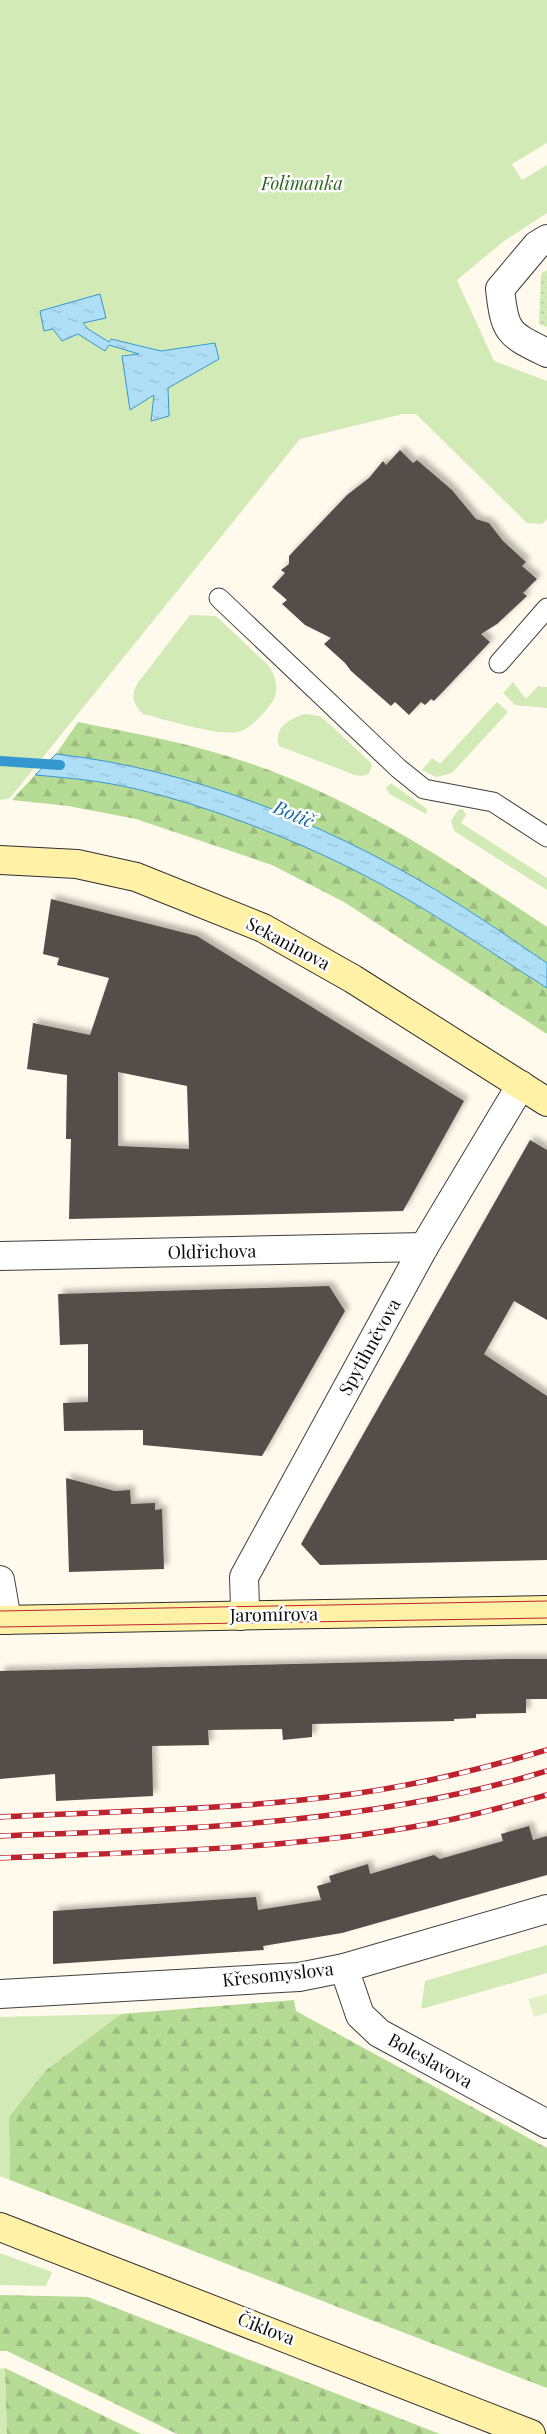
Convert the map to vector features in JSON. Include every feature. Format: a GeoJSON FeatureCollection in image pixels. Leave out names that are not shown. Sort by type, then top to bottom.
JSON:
{"type":"FeatureCollection","features":[{"type":"Feature","properties":{"kind":"main road","name":"Sekaninova"},"geometry":{"type":"LineString","coordinates":[[0,860],[77,864],[136,877],[263,928],[353,978],[547,1102]]}},
{"type":"Feature","properties":{"kind":"main road","name":"Jaromírova"},"geometry":{"type":"LineString","coordinates":[[3,1620],[547,1610]]}},
{"type":"Feature","properties":{"kind":"main road","name":"Čiklova"},"geometry":{"type":"LineString","coordinates":[[0,2227],[531,2434]]}},
{"type":"Feature","properties":{"kind":"street"},"geometry":{"type":"LineString","coordinates":[[547,239],[537,245],[500,289],[503,315],[513,336],[547,353]]}},
{"type":"Feature","properties":{"kind":"street","name":"Spytihněvova"},"geometry":{"type":"LineString","coordinates":[[240,1616],[245,1607],[244,1577],[424,1247],[521,1085]]}},
{"type":"Feature","properties":{"kind":"street","name":"Oldřichova"},"geometry":{"type":"LineString","coordinates":[[0,1256],[424,1247]]}},
{"type":"Feature","properties":{"kind":"street"},"geometry":{"type":"LineString","coordinates":[[0,1580],[3,1620]]}},
{"type":"Feature","properties":{"kind":"street","name":"Křesomyslova"},"geometry":{"type":"LineString","coordinates":[[0,1994],[299,1977],[344,1968],[547,1909]]}},
{"type":"Feature","properties":{"kind":"street","name":"Boleslavova"},"geometry":{"type":"LineString","coordinates":[[344,1968],[360,2015],[380,2033],[547,2124]]}},
{"type":"Feature","properties":{"kind":"lane"},"geometry":{"type":"LineString","coordinates":[[219,598],[398,768],[424,789],[493,802],[547,836]]}},
{"type":"Feature","properties":{"kind":"lane"},"geometry":{"type":"LineString","coordinates":[[499,663],[547,608]]}},
{"type":"Feature","properties":{"kind":"green space","name":"Folimanka"},"geometry":{"type":"Polygon","coordinates":[[[0,0],[547,0],[547,143],[512,164],[522,180],[547,165],[547,213],[504,241],[457,280],[494,361],[547,381],[547,519],[542,524],[527,523],[416,414],[403,414],[300,439],[10,798],[0,800],[0,0]],[[99,294],[53,329],[62,341],[78,334],[105,351],[109,345],[140,354],[122,356],[130,409],[155,395],[151,421],[169,416],[168,388],[214,343],[161,351],[111,339],[109,342],[88,329],[83,322],[99,294]]]}},
{"type":"Feature","properties":{"kind":"green space"},"geometry":{"type":"Polygon","coordinates":[[[547,270],[547,327],[539,324],[541,274],[547,270]]]}},
{"type":"Feature","properties":{"kind":"green space"},"geometry":{"type":"Polygon","coordinates":[[[190,615],[216,616],[272,671],[276,686],[273,700],[257,720],[241,731],[220,732],[207,730],[143,714],[135,703],[134,692],[137,684],[190,615]]]}},
{"type":"Feature","properties":{"kind":"green space"},"geometry":{"type":"Polygon","coordinates":[[[513,682],[526,699],[538,686],[547,687],[547,708],[515,705],[503,693],[513,682]]]}},
{"type":"Feature","properties":{"kind":"green space"},"geometry":{"type":"Polygon","coordinates":[[[497,702],[508,712],[452,773],[436,777],[422,770],[432,758],[440,764],[497,702]]]}},
{"type":"Feature","properties":{"kind":"green space"},"geometry":{"type":"Polygon","coordinates":[[[305,714],[320,716],[370,762],[372,766],[369,774],[355,775],[279,746],[278,734],[284,725],[294,718],[305,714]]]}},
{"type":"Feature","properties":{"kind":"green space"},"geometry":{"type":"Polygon","coordinates":[[[78,722],[166,740],[231,757],[291,779],[367,815],[477,880],[547,927],[547,963],[436,890],[347,842],[300,821],[205,785],[106,761],[56,754],[78,722]]]}},
{"type":"Feature","properties":{"kind":"green space"},"geometry":{"type":"Polygon","coordinates":[[[35,775],[111,784],[192,804],[277,835],[356,871],[429,912],[547,988],[547,1034],[344,902],[272,865],[136,819],[68,806],[12,800],[35,775]]]}},
{"type":"Feature","properties":{"kind":"green space"},"geometry":{"type":"Polygon","coordinates":[[[391,783],[427,809],[426,814],[389,794],[386,788],[391,783]]]}},
{"type":"Feature","properties":{"kind":"green space"},"geometry":{"type":"Polygon","coordinates":[[[463,809],[466,815],[461,823],[547,878],[547,890],[454,831],[451,821],[458,810],[463,809]]]}},
{"type":"Feature","properties":{"kind":"green space"},"geometry":{"type":"Polygon","coordinates":[[[547,1945],[547,1973],[421,2009],[425,1981],[547,1945]]]}},
{"type":"Feature","properties":{"kind":"green space"},"geometry":{"type":"Polygon","coordinates":[[[547,1994],[547,2013],[534,2017],[528,1999],[547,1994]]]}},
{"type":"Feature","properties":{"kind":"green space"},"geometry":{"type":"Polygon","coordinates":[[[294,2000],[296,2011],[547,2148],[547,2388],[10,2180],[9,2116],[45,2071],[121,2014],[294,2000]]]}},
{"type":"Feature","properties":{"kind":"green space"},"geometry":{"type":"Polygon","coordinates":[[[121,2014],[45,2071],[9,2115],[10,2180],[0,2176],[0,2017],[121,2014]]]}},
{"type":"Feature","properties":{"kind":"green space"},"geometry":{"type":"Polygon","coordinates":[[[0,2253],[52,2272],[46,2286],[0,2285],[0,2253]]]}},
{"type":"Feature","properties":{"kind":"green space"},"geometry":{"type":"Polygon","coordinates":[[[0,2295],[88,2297],[440,2434],[177,2434],[7,2351],[0,2351],[0,2295]]]}},
{"type":"Feature","properties":{"kind":"green space"},"geometry":{"type":"Polygon","coordinates":[[[5,2368],[7,2434],[0,2434],[0,2369],[5,2368]]]}},
{"type":"Feature","properties":{"kind":"green space"},"geometry":{"type":"Polygon","coordinates":[[[5,2368],[141,2434],[7,2434],[5,2368]]]}},
{"type":"Feature","properties":{"kind":"water"},"geometry":{"type":"Polygon","coordinates":[[[100,294],[106,318],[83,323],[88,329],[109,342],[111,339],[161,351],[215,343],[219,359],[168,388],[169,416],[151,421],[154,395],[130,410],[122,356],[139,354],[109,345],[105,351],[78,334],[62,341],[53,329],[44,331],[40,311],[100,294]]]}},
{"type":"Feature","properties":{"kind":"water"},"geometry":{"type":"Polygon","coordinates":[[[56,754],[106,761],[205,785],[253,802],[347,842],[436,890],[547,963],[547,988],[429,912],[381,884],[277,835],[192,804],[124,786],[35,775],[56,754]]]}},
{"type":"Feature","properties":{"kind":"building"},"geometry":{"type":"Polygon","coordinates":[[[400,450],[413,463],[417,460],[452,490],[476,519],[489,523],[503,541],[526,562],[522,566],[537,579],[523,593],[527,596],[497,624],[481,634],[490,642],[434,701],[431,699],[425,705],[421,702],[409,715],[395,702],[391,706],[351,671],[324,644],[331,638],[305,625],[282,604],[287,600],[272,587],[285,573],[281,570],[289,564],[289,556],[347,495],[369,478],[383,461],[386,465],[400,450]]]}},
{"type":"Feature","properties":{"kind":"building"},"geometry":{"type":"Polygon","coordinates":[[[51,899],[197,936],[464,1101],[403,1211],[69,1219],[71,1139],[66,1139],[67,1075],[27,1069],[33,1023],[90,1035],[109,978],[57,965],[59,958],[43,954],[51,899]],[[118,1072],[118,1146],[189,1149],[187,1086],[118,1072]]]}},
{"type":"Feature","properties":{"kind":"building"},"geometry":{"type":"Polygon","coordinates":[[[530,1140],[547,1150],[547,1320],[514,1301],[484,1354],[547,1396],[547,1560],[320,1565],[301,1544],[530,1140]]]}},
{"type":"Feature","properties":{"kind":"building"},"geometry":{"type":"Polygon","coordinates":[[[329,1286],[345,1311],[262,1456],[143,1445],[143,1430],[64,1431],[63,1403],[88,1402],[88,1344],[60,1345],[58,1294],[329,1286]]]}},
{"type":"Feature","properties":{"kind":"building"},"geometry":{"type":"Polygon","coordinates":[[[66,1478],[115,1491],[130,1490],[131,1504],[155,1503],[155,1510],[162,1509],[164,1569],[69,1572],[66,1478]]]}},
{"type":"Feature","properties":{"kind":"building"},"geometry":{"type":"Polygon","coordinates":[[[547,1659],[547,1699],[526,1699],[526,1713],[476,1714],[476,1718],[454,1719],[454,1721],[312,1724],[312,1737],[283,1740],[282,1729],[208,1730],[209,1745],[152,1746],[153,1796],[56,1801],[55,1774],[0,1779],[0,1671],[547,1659]]]}},
{"type":"Feature","properties":{"kind":"building"},"geometry":{"type":"Polygon","coordinates":[[[529,1826],[533,1840],[547,1836],[547,1875],[342,1933],[263,1946],[264,1950],[53,1964],[53,1911],[256,1897],[258,1910],[321,1900],[317,1886],[331,1882],[329,1876],[368,1864],[370,1874],[434,1855],[440,1859],[503,1841],[501,1834],[529,1826]]]}},
{"type":"Feature","properties":{"kind":"waterway","name":"Botič"},"geometry":{"type":"LineString","coordinates":[[0,761],[60,765]]}},
{"type":"Feature","properties":{"kind":"tram line"},"geometry":{"type":"LineString","coordinates":[[0,1611],[547,1601]]}},
{"type":"Feature","properties":{"kind":"tram line"},"geometry":{"type":"LineString","coordinates":[[0,1627],[547,1618]]}},
{"type":"Feature","properties":{"kind":"railway"},"geometry":{"type":"LineString","coordinates":[[0,1817],[180,1809],[314,1799],[430,1780],[547,1750]]}},
{"type":"Feature","properties":{"kind":"railway"},"geometry":{"type":"LineString","coordinates":[[0,1836],[207,1827],[344,1813],[412,1803],[480,1789],[547,1771]]}},
{"type":"Feature","properties":{"kind":"railway"},"geometry":{"type":"LineString","coordinates":[[0,1858],[269,1845],[376,1833],[444,1821],[547,1795]]}}]}
